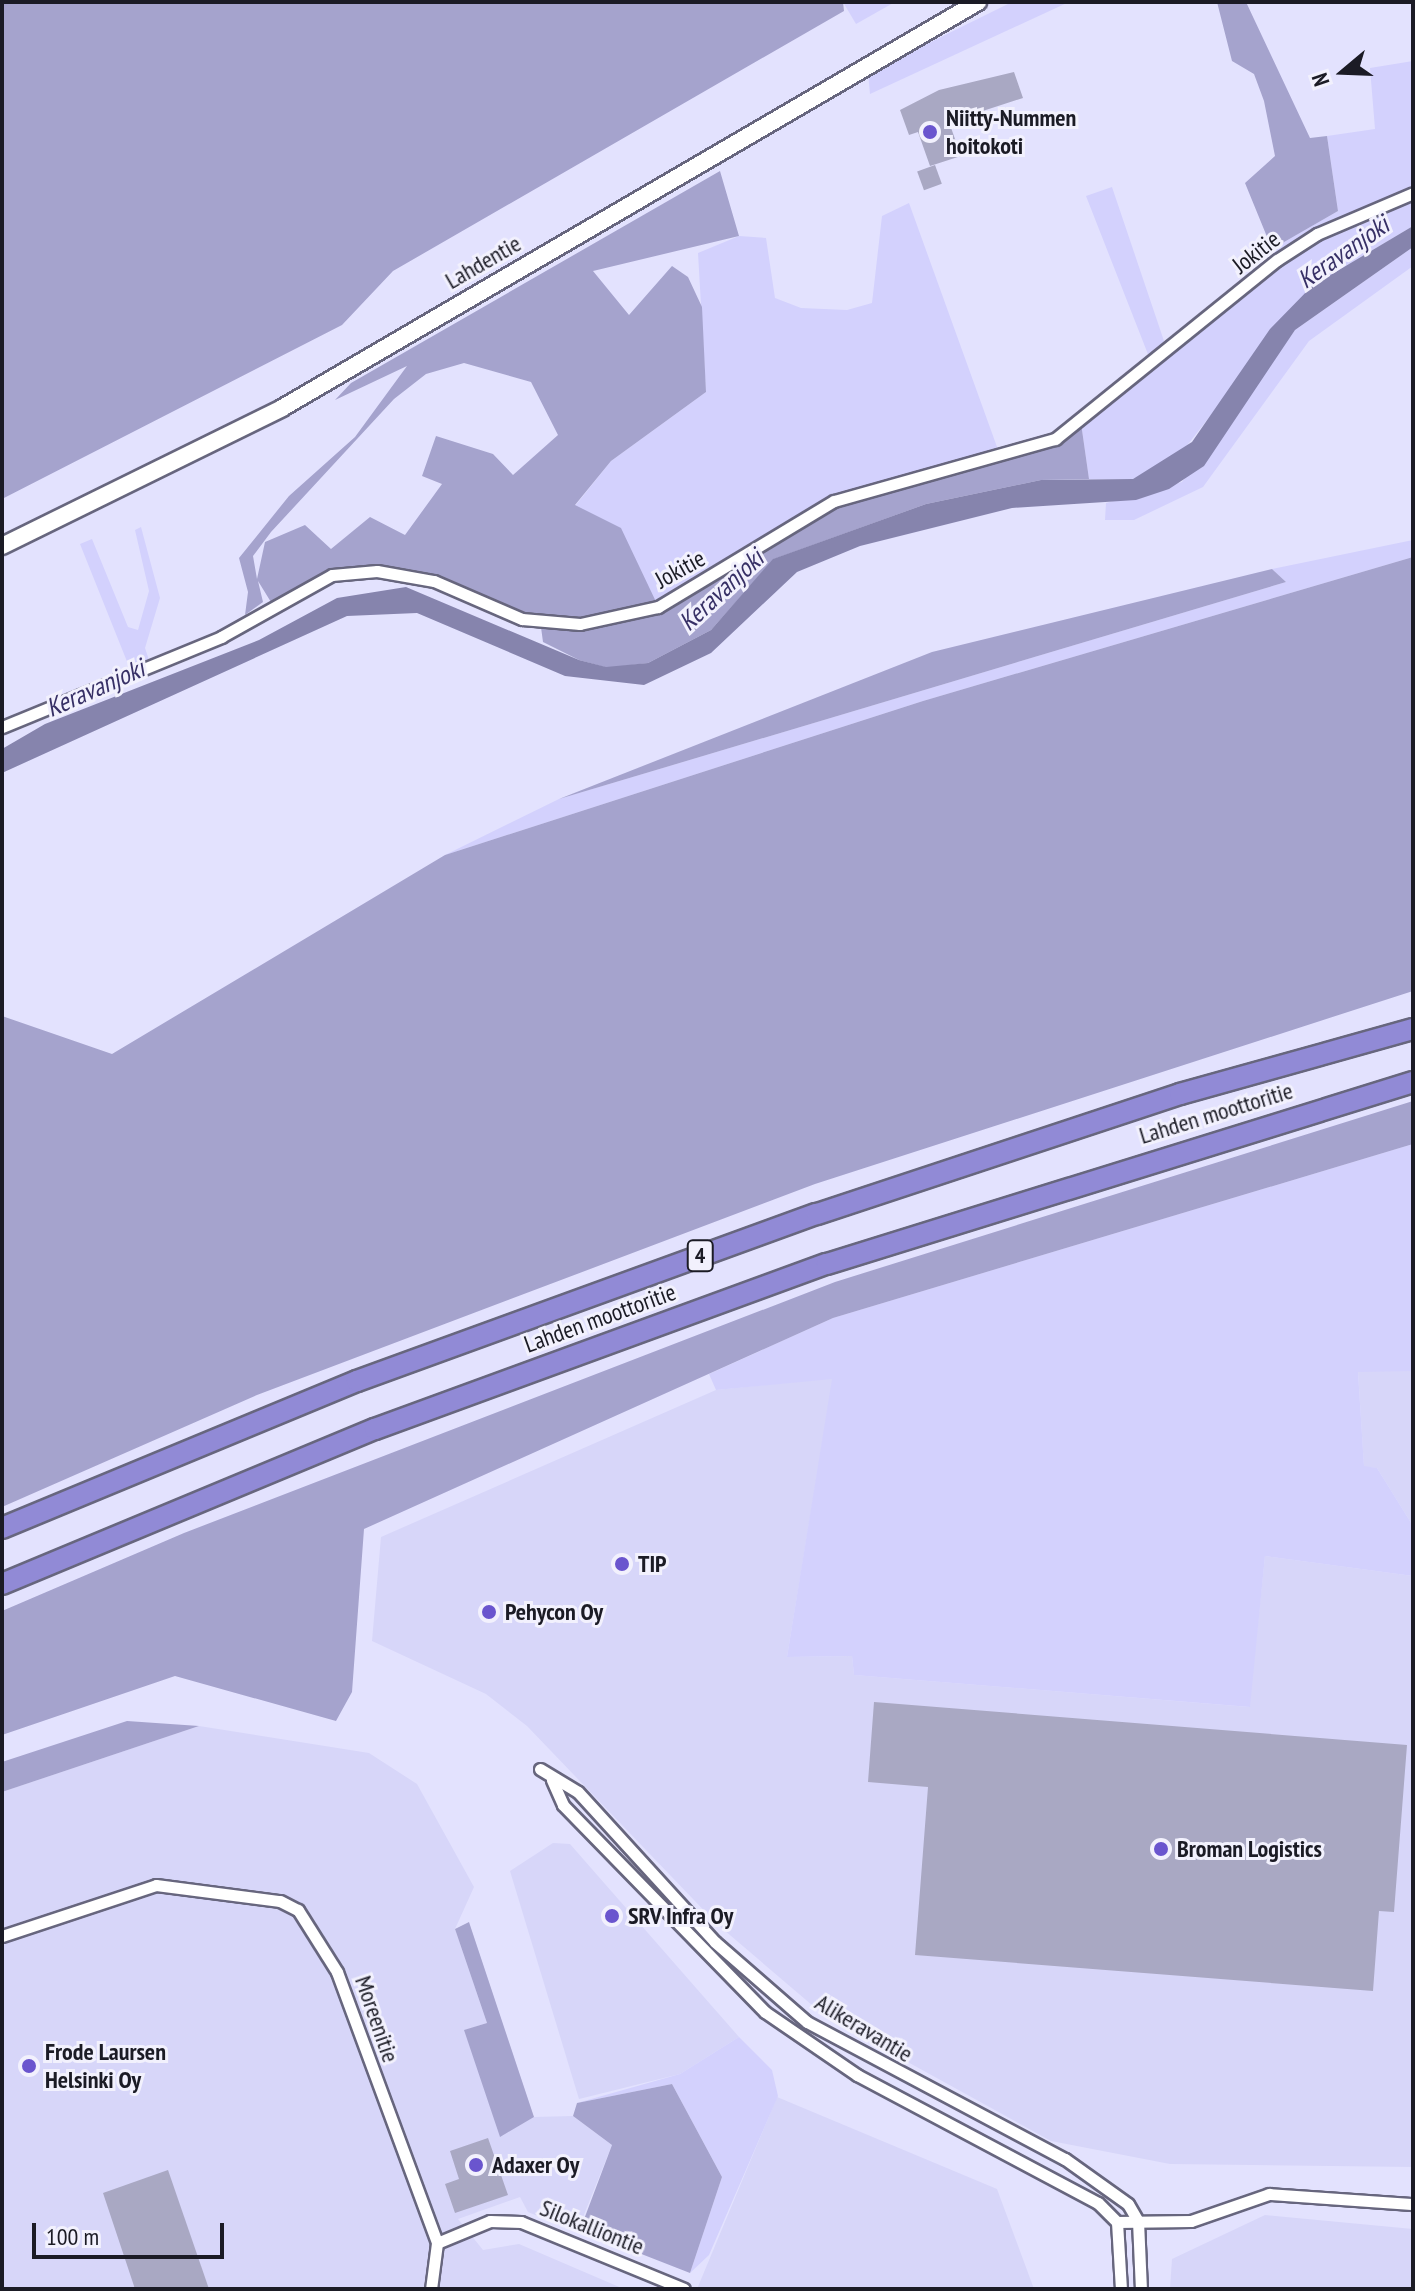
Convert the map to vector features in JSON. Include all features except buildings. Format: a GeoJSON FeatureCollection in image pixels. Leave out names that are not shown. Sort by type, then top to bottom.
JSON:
{"type":"FeatureCollection","features":[{"type":"Feature","properties":{"kind":"highway","name":"Lahden moottoritie"},"geometry":{"type":"LineString","coordinates":[[2,1528],[357,1381],[817,1214],[1180,1094],[1413,1029]]}},
{"type":"Feature","properties":{"kind":"highway","name":"Lahden moottoritie"},"geometry":{"type":"LineString","coordinates":[[2,1584],[375,1429],[827,1264],[1413,1082]]}},
{"type":"Feature","properties":{"kind":"main road","name":"Lahdentie"},"geometry":{"type":"LineString","coordinates":[[2,546],[282,408],[978,2]]}},
{"type":"Feature","properties":{"kind":"street","name":"Jokitie"},"geometry":{"type":"LineString","coordinates":[[2,727],[221,637],[332,575],[377,571],[434,581],[522,619],[580,624],[658,607],[834,501],[1055,439],[1277,260],[1317,234],[1413,193]]}},
{"type":"Feature","properties":{"kind":"street","name":"Alikeravantie"},"geometry":{"type":"LineString","coordinates":[[540,1769],[552,1780],[578,1792],[715,1942],[807,2022],[1093,2176],[1138,2221]]}},
{"type":"Feature","properties":{"kind":"street","name":"Alikeravantie"},"geometry":{"type":"LineString","coordinates":[[552,1780],[563,1805],[765,2012],[857,2075],[1081,2191],[1117,2222]]}},
{"type":"Feature","properties":{"kind":"street","name":"Moreenitie"},"geometry":{"type":"LineString","coordinates":[[2,1936],[156,1885],[280,1901],[312,1923],[437,2243],[431,2289]]}},
{"type":"Feature","properties":{"kind":"street"},"geometry":{"type":"LineString","coordinates":[[1121,2289],[1117,2222],[1191,2221],[1269,2194],[1413,2204]]}},
{"type":"Feature","properties":{"kind":"street","name":"Silokalliontie"},"geometry":{"type":"LineString","coordinates":[[437,2243],[490,2221],[521,2222],[684,2289]]}},
{"type":"Feature","properties":{"kind":"street"},"geometry":{"type":"LineString","coordinates":[[1138,2221],[1141,2289]]}},
{"type":"Feature","properties":{"kind":"shaded area"},"geometry":{"type":"Polygon","coordinates":[[[2,2],[843,2],[844,11],[393,271],[342,325],[2,499],[2,2]]]}},
{"type":"Feature","properties":{"kind":"shaded area"},"geometry":{"type":"Polygon","coordinates":[[[843,2],[895,2],[856,24],[843,2]]]}},
{"type":"Feature","properties":{"kind":"shaded area"},"geometry":{"type":"Polygon","coordinates":[[[1012,2],[1069,2],[870,94],[868,73],[1012,2]]]}},
{"type":"Feature","properties":{"kind":"shaded area"},"geometry":{"type":"Polygon","coordinates":[[[1217,2],[1246,2],[1310,138],[1327,136],[1338,211],[1272,249],[1245,183],[1275,156],[1264,101],[1254,74],[1232,61],[1217,2]]]}},
{"type":"Feature","properties":{"kind":"shaded area"},"geometry":{"type":"Polygon","coordinates":[[[1413,61],[1413,226],[1312,286],[1178,457],[1133,479],[1089,479],[1081,423],[1153,367],[1086,196],[1112,187],[1164,341],[1154,366],[1277,261],[1272,249],[1338,211],[1327,136],[1375,129],[1370,68],[1413,61]]]}},
{"type":"Feature","properties":{"kind":"shaded area"},"geometry":{"type":"Polygon","coordinates":[[[720,171],[739,236],[593,271],[629,315],[672,266],[688,277],[702,307],[706,392],[611,461],[575,505],[621,528],[658,606],[834,501],[1001,458],[1081,423],[1089,479],[1041,480],[926,504],[774,559],[711,630],[648,663],[608,668],[579,660],[543,642],[540,620],[434,581],[377,571],[332,575],[274,607],[258,581],[263,602],[245,615],[248,592],[239,558],[289,496],[355,437],[407,366],[335,400],[351,383],[720,171]],[[464,363],[426,374],[394,399],[271,532],[253,556],[257,579],[265,542],[305,525],[331,549],[370,517],[405,535],[442,484],[422,476],[436,436],[493,454],[513,475],[558,435],[531,382],[464,363]]]}},
{"type":"Feature","properties":{"kind":"shaded area"},"geometry":{"type":"Polygon","coordinates":[[[909,203],[1001,458],[658,607],[575,506],[611,461],[706,392],[698,253],[739,236],[766,238],[775,298],[801,308],[847,310],[872,303],[882,216],[909,203]]]}},
{"type":"Feature","properties":{"kind":"shaded area"},"geometry":{"type":"Polygon","coordinates":[[[1413,226],[1413,247],[1295,330],[1204,466],[1169,489],[1136,500],[1012,508],[860,546],[797,572],[711,653],[644,685],[565,676],[417,613],[347,616],[2,773],[2,749],[45,724],[259,640],[337,598],[406,587],[579,660],[606,667],[648,663],[711,630],[773,559],[926,504],[1041,480],[1133,479],[1192,442],[1270,329],[1312,286],[1413,226]]]}},
{"type":"Feature","properties":{"kind":"shaded area"},"geometry":{"type":"Polygon","coordinates":[[[1413,247],[1413,266],[1309,341],[1203,487],[1134,520],[1105,520],[1106,503],[1182,482],[1295,330],[1413,247]]]}},
{"type":"Feature","properties":{"kind":"shaded area"},"geometry":{"type":"Polygon","coordinates":[[[141,527],[160,598],[145,648],[151,666],[132,674],[80,544],[92,539],[128,627],[138,630],[149,591],[135,530],[141,527]]]}},
{"type":"Feature","properties":{"kind":"shaded area"},"geometry":{"type":"Polygon","coordinates":[[[1413,540],[1413,557],[923,701],[445,855],[559,799],[1286,582],[1272,569],[1413,540]]]}},
{"type":"Feature","properties":{"kind":"shaded area"},"geometry":{"type":"Polygon","coordinates":[[[1413,557],[1413,991],[815,1184],[257,1395],[2,1507],[2,1016],[112,1054],[445,855],[923,701],[1413,557]]]}},
{"type":"Feature","properties":{"kind":"shaded area"},"geometry":{"type":"Polygon","coordinates":[[[1272,569],[1286,582],[559,799],[932,652],[1272,569]]]}},
{"type":"Feature","properties":{"kind":"shaded area"},"geometry":{"type":"Polygon","coordinates":[[[1413,1101],[1413,1144],[833,1318],[364,1529],[352,1692],[336,1721],[175,1676],[2,1735],[2,1611],[184,1533],[835,1282],[1413,1101]]]}},
{"type":"Feature","properties":{"kind":"shaded area"},"geometry":{"type":"Polygon","coordinates":[[[1413,1144],[1413,1371],[1358,1372],[1364,1466],[1377,1468],[1413,1526],[1413,1576],[1265,1556],[1250,1707],[854,1675],[852,1656],[787,1657],[832,1379],[716,1390],[709,1374],[833,1318],[1413,1144]]]}},
{"type":"Feature","properties":{"kind":"shaded area"},"geometry":{"type":"Polygon","coordinates":[[[1358,1371],[1413,1371],[1413,1526],[1377,1468],[1364,1467],[1358,1371]]]}},
{"type":"Feature","properties":{"kind":"shaded area"},"geometry":{"type":"Polygon","coordinates":[[[833,1378],[787,1657],[852,1656],[854,1675],[1249,1707],[1265,1556],[1413,1576],[1413,2167],[1170,2164],[1051,2141],[826,2017],[717,1924],[527,1726],[486,1694],[372,1641],[381,1537],[716,1390],[833,1378]]]}},
{"type":"Feature","properties":{"kind":"shaded area"},"geometry":{"type":"Polygon","coordinates":[[[127,1721],[199,1726],[2,1792],[2,1762],[127,1721]]]}},
{"type":"Feature","properties":{"kind":"shaded area"},"geometry":{"type":"Polygon","coordinates":[[[199,1726],[369,1753],[417,1784],[474,1887],[455,1929],[487,2023],[465,2030],[500,2136],[534,2117],[573,2116],[612,2145],[577,2232],[528,2212],[520,2197],[458,2219],[483,2250],[519,2244],[624,2289],[2,2289],[2,1792],[199,1726]]]}},
{"type":"Feature","properties":{"kind":"shaded area"},"geometry":{"type":"Polygon","coordinates":[[[553,1843],[570,1844],[739,2037],[680,2074],[579,2099],[510,1871],[553,1843]]]}},
{"type":"Feature","properties":{"kind":"shaded area"},"geometry":{"type":"Polygon","coordinates":[[[469,1922],[534,2117],[500,2137],[464,2030],[487,2023],[455,1929],[469,1922]]]}},
{"type":"Feature","properties":{"kind":"shaded area"},"geometry":{"type":"Polygon","coordinates":[[[739,2037],[772,2070],[778,2096],[709,2255],[690,2273],[722,2177],[672,2084],[577,2103],[680,2074],[739,2037]]]}},
{"type":"Feature","properties":{"kind":"shaded area"},"geometry":{"type":"Polygon","coordinates":[[[672,2084],[722,2177],[690,2273],[580,2230],[612,2145],[573,2116],[577,2103],[672,2084]]]}},
{"type":"Feature","properties":{"kind":"shaded area"},"geometry":{"type":"Polygon","coordinates":[[[777,2097],[997,2189],[1034,2289],[697,2289],[777,2097]]]}},
{"type":"Feature","properties":{"kind":"shaded area"},"geometry":{"type":"Polygon","coordinates":[[[1265,2215],[1413,2229],[1413,2289],[1170,2289],[1172,2259],[1265,2215]]]}},
{"type":"Feature","properties":{"kind":"place","name":"Niitty-Nummen hoitokoti"},"geometry":{"type":"Point","coordinates":[930,132]}},
{"type":"Feature","properties":{"kind":"place","name":"TIP"},"geometry":{"type":"Point","coordinates":[622,1564]}},
{"type":"Feature","properties":{"kind":"place","name":"Pehycon Oy"},"geometry":{"type":"Point","coordinates":[489,1612]}},
{"type":"Feature","properties":{"kind":"place","name":"Broman Logistics"},"geometry":{"type":"Point","coordinates":[1161,1849]}},
{"type":"Feature","properties":{"kind":"place","name":"SRV Infra Oy"},"geometry":{"type":"Point","coordinates":[612,1916]}},
{"type":"Feature","properties":{"kind":"place","name":"Frode Laursen Helsinki Oy"},"geometry":{"type":"Point","coordinates":[29,2066]}},
{"type":"Feature","properties":{"kind":"place","name":"Adaxer Oy"},"geometry":{"type":"Point","coordinates":[476,2165]}},
{"type":"Feature","properties":{"kind":"water label","name":"Keravanjoki"},"geometry":{"type":"Point","coordinates":[1343,252]}},
{"type":"Feature","properties":{"kind":"water label","name":"Keravanjoki"},"geometry":{"type":"Point","coordinates":[721,590]}},
{"type":"Feature","properties":{"kind":"water label","name":"Keravanjoki"},"geometry":{"type":"Point","coordinates":[95,688]}}]}
